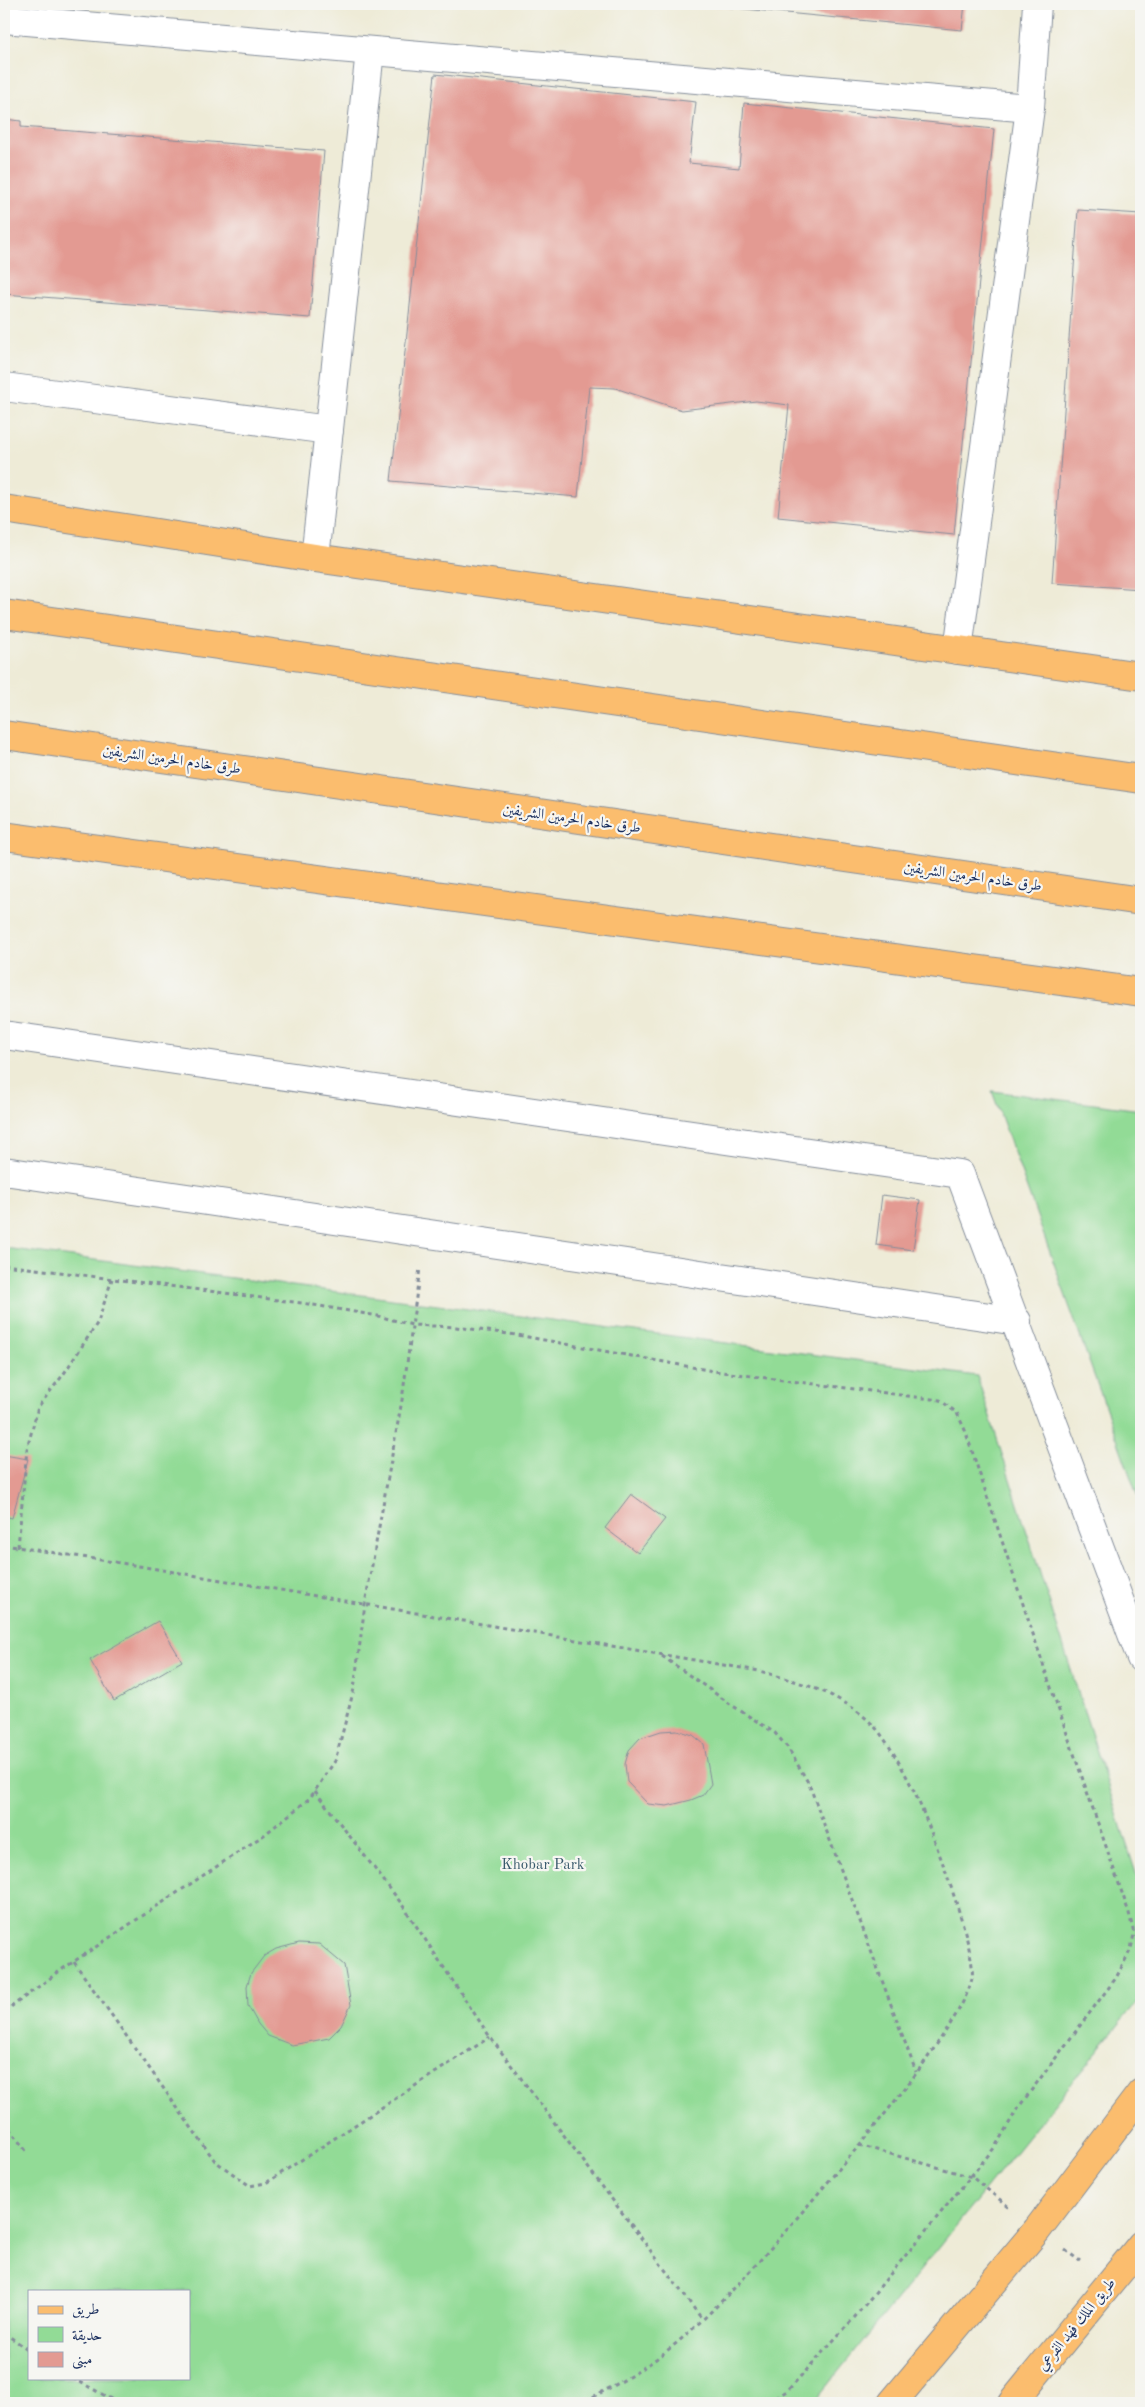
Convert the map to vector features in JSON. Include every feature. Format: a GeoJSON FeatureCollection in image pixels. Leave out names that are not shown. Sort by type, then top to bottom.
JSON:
{"type":"FeatureCollection","features":[{"type":"Feature","properties":{"kind":"main road"},"geometry":{"type":"LineString","coordinates":[[4,509],[314,558],[1141,676]]}},
{"type":"Feature","properties":{"kind":"main road"},"geometry":{"type":"LineString","coordinates":[[4,614],[1141,779]]}},
{"type":"Feature","properties":{"kind":"main road","name":"طرق خادم الحرمين الشريفين"},"geometry":{"type":"LineString","coordinates":[[4,735],[1141,900]]}},
{"type":"Feature","properties":{"kind":"main road"},"geometry":{"type":"LineString","coordinates":[[4,836],[1141,992]]}},
{"type":"Feature","properties":{"kind":"main road"},"geometry":{"type":"LineString","coordinates":[[892,2403],[1037,2230],[1141,2093]]}},
{"type":"Feature","properties":{"kind":"main road","name":"طريق الملك فهد الفرعي"},"geometry":{"type":"LineString","coordinates":[[1012,2403],[1141,2245]]}},
{"type":"Feature","properties":{"kind":"street"},"geometry":{"type":"LineString","coordinates":[[958,650],[1030,108],[1037,4]]}},
{"type":"Feature","properties":{"kind":"street"},"geometry":{"type":"LineString","coordinates":[[4,19],[1030,108]]}},
{"type":"Feature","properties":{"kind":"street"},"geometry":{"type":"LineString","coordinates":[[314,558],[370,51]]}},
{"type":"Feature","properties":{"kind":"street"},"geometry":{"type":"LineString","coordinates":[[4,388],[329,430]]}},
{"type":"Feature","properties":{"kind":"street"},"geometry":{"type":"LineString","coordinates":[[4,1035],[960,1174],[1017,1321],[1141,1658]]}},
{"type":"Feature","properties":{"kind":"street"},"geometry":{"type":"LineString","coordinates":[[4,1171],[1017,1321]]}},
{"type":"Feature","properties":{"kind":"path"},"geometry":{"type":"LineString","coordinates":[[4,2012],[74,1962],[264,1835],[310,1798],[335,1761],[354,1689],[365,1604],[402,1400],[425,1234]]}},
{"type":"Feature","properties":{"kind":"path"},"geometry":{"type":"LineString","coordinates":[[4,1265],[302,1303],[378,1316],[412,1325],[456,1327],[517,1335],[713,1371],[940,1400],[957,1414],[965,1430],[1001,1534],[1046,1673],[1126,1904],[1134,1934],[1131,1949],[1116,1978],[1018,2108],[996,2147],[854,2318],[788,2390],[769,2403]]}},
{"type":"Feature","properties":{"kind":"path"},"geometry":{"type":"LineString","coordinates":[[18,1547],[27,1449],[38,1407],[63,1375],[98,1322],[112,1279]]}},
{"type":"Feature","properties":{"kind":"path"},"geometry":{"type":"LineString","coordinates":[[4,1545],[365,1604],[775,1675],[799,1681],[831,1695],[854,1708],[875,1728],[896,1760],[921,1806],[955,1901],[966,1939],[972,1977],[961,2004],[942,2037],[916,2073],[859,2145],[726,2296],[653,2361],[611,2388],[580,2403]]}},
{"type":"Feature","properties":{"kind":"path"},"geometry":{"type":"LineString","coordinates":[[660,1654],[733,1706],[775,1733],[788,1748],[809,1784],[916,2073]]}},
{"type":"Feature","properties":{"kind":"path"},"geometry":{"type":"LineString","coordinates":[[315,1791],[401,1903],[490,2037],[702,2319]]}},
{"type":"Feature","properties":{"kind":"path"},"geometry":{"type":"LineString","coordinates":[[74,1962],[215,2161],[250,2186],[266,2183],[490,2037]]}},
{"type":"Feature","properties":{"kind":"path"},"geometry":{"type":"LineString","coordinates":[[4,2122],[27,2152]]}},
{"type":"Feature","properties":{"kind":"path"},"geometry":{"type":"LineString","coordinates":[[859,2145],[972,2177]]}},
{"type":"Feature","properties":{"kind":"path"},"geometry":{"type":"LineString","coordinates":[[4,2333],[28,2349]]}},
{"type":"Feature","properties":{"kind":"path"},"geometry":{"type":"LineString","coordinates":[[76,2380],[118,2403]]}},
{"type":"Feature","properties":{"kind":"green space"},"geometry":{"type":"Polygon","coordinates":[[[992,1091],[1141,1110],[1141,1506],[992,1091]]]}},
{"type":"Feature","properties":{"kind":"green space","name":"Khobar Park"},"geometry":{"type":"Polygon","coordinates":[[[4,1248],[977,1376],[1141,1889],[1141,1997],[813,2403],[4,2403],[4,1248]]]}},
{"type":"Feature","properties":{"kind":"building"},"geometry":{"type":"Polygon","coordinates":[[[693,4],[965,4],[962,30],[693,4]]]}},
{"type":"Feature","properties":{"kind":"building"},"geometry":{"type":"Polygon","coordinates":[[[435,74],[696,102],[689,163],[739,168],[744,103],[994,129],[954,535],[778,517],[789,405],[756,401],[682,410],[615,388],[589,387],[578,497],[391,481],[435,74]]]}},
{"type":"Feature","properties":{"kind":"building"},"geometry":{"type":"Polygon","coordinates":[[[4,119],[21,121],[21,127],[324,151],[310,318],[4,294],[4,119]]]}},
{"type":"Feature","properties":{"kind":"building"},"geometry":{"type":"Polygon","coordinates":[[[1078,210],[1141,214],[1141,589],[1052,583],[1078,210]]]}},
{"type":"Feature","properties":{"kind":"building"},"geometry":{"type":"Polygon","coordinates":[[[882,1195],[920,1200],[913,1250],[876,1245],[882,1195]]]}},
{"type":"Feature","properties":{"kind":"building"},"geometry":{"type":"Polygon","coordinates":[[[4,1455],[28,1459],[12,1518],[4,1516],[4,1455]]]}},
{"type":"Feature","properties":{"kind":"building"},"geometry":{"type":"Polygon","coordinates":[[[631,1494],[665,1519],[638,1553],[605,1528],[631,1494]]]}},
{"type":"Feature","properties":{"kind":"building"},"geometry":{"type":"Polygon","coordinates":[[[158,1621],[182,1661],[114,1701],[90,1660],[158,1621]]]}},
{"type":"Feature","properties":{"kind":"building"},"geometry":{"type":"Polygon","coordinates":[[[677,1730],[693,1735],[704,1744],[711,1784],[703,1795],[691,1800],[667,1806],[648,1804],[627,1782],[625,1764],[629,1750],[640,1738],[661,1731],[677,1730]]]}},
{"type":"Feature","properties":{"kind":"building"},"geometry":{"type":"Polygon","coordinates":[[[299,1943],[319,1944],[344,1965],[351,2005],[341,2026],[329,2038],[292,2045],[268,2036],[258,2024],[248,2006],[247,1986],[251,1973],[264,1956],[276,1949],[299,1943]]]}}]}
